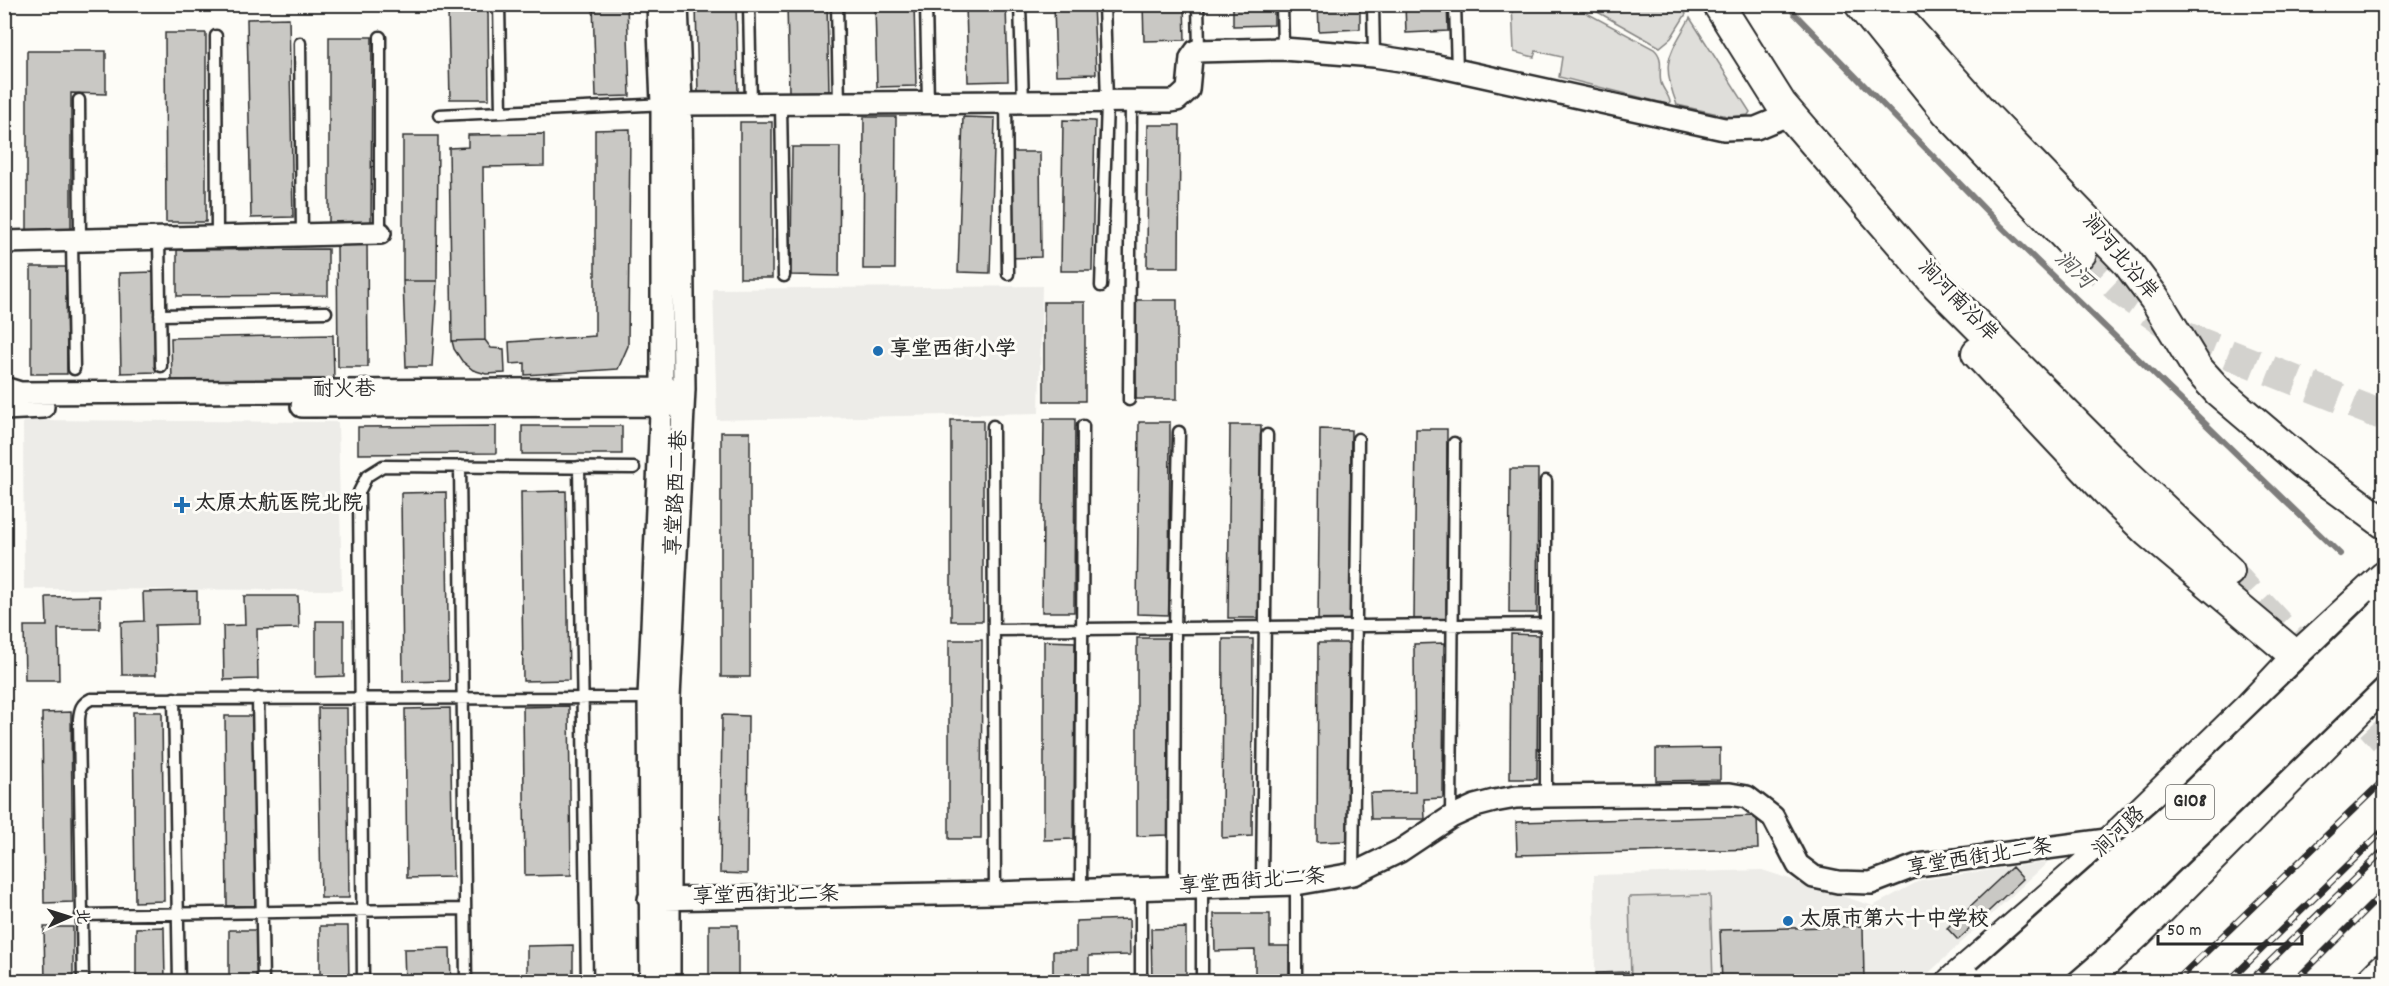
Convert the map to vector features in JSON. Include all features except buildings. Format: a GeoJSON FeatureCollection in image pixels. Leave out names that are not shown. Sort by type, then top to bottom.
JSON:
{"type":"FeatureCollection","features":[{"type":"Feature","properties":{"kind":"main road","name":"涧河路"},"geometry":{"type":"LineString","coordinates":[[1988,981],[2172,819],[2381,598]]}},
{"type":"Feature","properties":{"kind":"main road","name":"G108"},"geometry":{"type":"LineString","coordinates":[[2033,981],[2093,930],[2385,648]]}},
{"type":"Feature","properties":{"kind":"street","name":"享堂路西二巷"},"geometry":{"type":"LineString","coordinates":[[658,4],[671,104],[683,397],[659,698]]}},
{"type":"Feature","properties":{"kind":"street","name":"享堂路西二巷"},"geometry":{"type":"LineString","coordinates":[[651,981],[659,899],[662,397],[671,104],[678,4]]}},
{"type":"Feature","properties":{"kind":"street","name":"涧河南沿岸"},"geometry":{"type":"LineString","coordinates":[[1718,4],[1790,114],[1937,285],[2117,465],[2229,571]]}},
{"type":"Feature","properties":{"kind":"street","name":"涧河北沿岸"},"geometry":{"type":"LineString","coordinates":[[1860,4],[1947,112],[2081,253]]}},
{"type":"Feature","properties":{"kind":"street","name":"涧河北沿岸"},"geometry":{"type":"LineString","coordinates":[[1886,4],[1982,112],[2128,263],[2155,299],[2197,369],[2218,392],[2304,464],[2385,523]]}},
{"type":"Feature","properties":{"kind":"street"},"geometry":{"type":"LineString","coordinates":[[671,104],[1171,101],[1183,96],[1188,90],[1192,55],[1199,50],[1283,49],[1374,56],[1457,70],[1724,129],[1756,129],[1790,114]]}},
{"type":"Feature","properties":{"kind":"street"},"geometry":{"type":"LineString","coordinates":[[1857,192],[1938,311],[2117,502],[2148,532],[2297,657]]}},
{"type":"Feature","properties":{"kind":"street"},"geometry":{"type":"LineString","coordinates":[[4,242],[380,233]]}},
{"type":"Feature","properties":{"kind":"street","name":"耐火巷"},"geometry":{"type":"LineString","coordinates":[[4,388],[20,393],[683,397]]}},
{"type":"Feature","properties":{"kind":"street","name":"耐火巷"},"geometry":{"type":"LineString","coordinates":[[4,409],[662,397]]}},
{"type":"Feature","properties":{"kind":"street","name":"涧河路"},"geometry":{"type":"LineString","coordinates":[[1952,981],[2114,839],[2249,708],[2297,657],[2381,598]]}},
{"type":"Feature","properties":{"kind":"street"},"geometry":{"type":"LineString","coordinates":[[2083,981],[2136,934],[2306,762],[2381,694]]}},
{"type":"Feature","properties":{"kind":"street"},"geometry":{"type":"LineString","coordinates":[[2249,708],[2262,701],[2271,700],[2295,708],[2310,726],[2311,750],[2306,762]]}},
{"type":"Feature","properties":{"kind":"street","name":"享堂西街北二条"},"geometry":{"type":"LineString","coordinates":[[659,899],[1081,891],[1296,884],[1353,874],[1400,850],[1451,817],[1475,806],[1516,797],[1730,795],[1747,797],[1773,817],[1798,865],[1814,877],[1838,882],[1871,883],[1918,865],[2114,839]]}},
{"type":"Feature","properties":{"kind":"street","name":"享堂路西二巷"},"geometry":{"type":"LineString","coordinates":[[659,899],[669,981]]}},
{"type":"Feature","properties":{"kind":"street"},"geometry":{"type":"LineString","coordinates":[[2371,981],[2385,969]]}},
{"type":"Feature","properties":{"kind":"lane"},"geometry":{"type":"LineString","coordinates":[[499,4],[501,112]]}},
{"type":"Feature","properties":{"kind":"lane"},"geometry":{"type":"LineString","coordinates":[[749,4],[752,105]]}},
{"type":"Feature","properties":{"kind":"lane"},"geometry":{"type":"LineString","coordinates":[[837,4],[839,104]]}},
{"type":"Feature","properties":{"kind":"lane"},"geometry":{"type":"LineString","coordinates":[[926,4],[928,103]]}},
{"type":"Feature","properties":{"kind":"lane"},"geometry":{"type":"LineString","coordinates":[[1008,274],[1020,4]]}},
{"type":"Feature","properties":{"kind":"lane"},"geometry":{"type":"LineString","coordinates":[[1101,286],[1107,102],[1104,4]]}},
{"type":"Feature","properties":{"kind":"lane"},"geometry":{"type":"LineString","coordinates":[[1198,4],[1199,50]]}},
{"type":"Feature","properties":{"kind":"lane"},"geometry":{"type":"LineString","coordinates":[[1282,4],[1283,49]]}},
{"type":"Feature","properties":{"kind":"lane"},"geometry":{"type":"LineString","coordinates":[[1373,4],[1374,56]]}},
{"type":"Feature","properties":{"kind":"lane"},"geometry":{"type":"LineString","coordinates":[[1455,4],[1457,70]]}},
{"type":"Feature","properties":{"kind":"lane"},"geometry":{"type":"LineString","coordinates":[[216,36],[217,237]]}},
{"type":"Feature","properties":{"kind":"lane"},"geometry":{"type":"LineString","coordinates":[[380,37],[380,233]]}},
{"type":"Feature","properties":{"kind":"lane"},"geometry":{"type":"LineString","coordinates":[[300,43],[302,235]]}},
{"type":"Feature","properties":{"kind":"lane"},"geometry":{"type":"LineString","coordinates":[[74,369],[79,100]]}},
{"type":"Feature","properties":{"kind":"lane"},"geometry":{"type":"LineString","coordinates":[[1129,400],[1131,102]]}},
{"type":"Feature","properties":{"kind":"lane"},"geometry":{"type":"LineString","coordinates":[[439,115],[671,104]]}},
{"type":"Feature","properties":{"kind":"lane"},"geometry":{"type":"LineString","coordinates":[[781,105],[784,276]]}},
{"type":"Feature","properties":{"kind":"lane"},"geometry":{"type":"LineString","coordinates":[[159,238],[161,366]]}},
{"type":"Feature","properties":{"kind":"lane"},"geometry":{"type":"LineString","coordinates":[[160,315],[326,312]]}},
{"type":"Feature","properties":{"kind":"lane"},"geometry":{"type":"LineString","coordinates":[[993,426],[995,893]]}},
{"type":"Feature","properties":{"kind":"lane"},"geometry":{"type":"LineString","coordinates":[[1081,891],[1083,426]]}},
{"type":"Feature","properties":{"kind":"lane"},"geometry":{"type":"LineString","coordinates":[[1174,888],[1175,629],[1179,432]]}},
{"type":"Feature","properties":{"kind":"lane"},"geometry":{"type":"LineString","coordinates":[[1262,885],[1267,435]]}},
{"type":"Feature","properties":{"kind":"lane"},"geometry":{"type":"LineString","coordinates":[[1353,874],[1358,439]]}},
{"type":"Feature","properties":{"kind":"lane"},"geometry":{"type":"LineString","coordinates":[[1451,817],[1454,443]]}},
{"type":"Feature","properties":{"kind":"lane"},"geometry":{"type":"LineString","coordinates":[[363,981],[359,492],[367,476],[383,466],[634,468]]}},
{"type":"Feature","properties":{"kind":"lane"},"geometry":{"type":"LineString","coordinates":[[460,466],[465,981]]}},
{"type":"Feature","properties":{"kind":"lane"},"geometry":{"type":"LineString","coordinates":[[579,467],[587,981]]}},
{"type":"Feature","properties":{"kind":"lane"},"geometry":{"type":"LineString","coordinates":[[1545,796],[1546,482]]}},
{"type":"Feature","properties":{"kind":"lane"},"geometry":{"type":"LineString","coordinates":[[994,630],[1545,624]]}},
{"type":"Feature","properties":{"kind":"lane"},"geometry":{"type":"LineString","coordinates":[[83,981],[80,709],[84,702],[91,699],[174,698],[659,698]]}},
{"type":"Feature","properties":{"kind":"lane"},"geometry":{"type":"LineString","coordinates":[[174,698],[179,981]]}},
{"type":"Feature","properties":{"kind":"lane"},"geometry":{"type":"LineString","coordinates":[[258,698],[263,981]]}},
{"type":"Feature","properties":{"kind":"lane"},"geometry":{"type":"LineString","coordinates":[[1296,884],[1296,981]]}},
{"type":"Feature","properties":{"kind":"lane"},"geometry":{"type":"LineString","coordinates":[[1202,887],[1202,981]]}},
{"type":"Feature","properties":{"kind":"lane"},"geometry":{"type":"LineString","coordinates":[[1141,889],[1141,981]]}},
{"type":"Feature","properties":{"kind":"lane"},"geometry":{"type":"LineString","coordinates":[[81,915],[465,909]]}},
{"type":"Feature","properties":{"kind":"shaded area"},"geometry":{"type":"Polygon","coordinates":[[[1512,5],[1572,5],[1654,49],[1660,61],[1661,83],[1670,102],[1667,104],[1559,77],[1562,57],[1536,51],[1534,57],[1514,52],[1512,5]]]}},
{"type":"Feature","properties":{"kind":"shaded area"},"geometry":{"type":"Polygon","coordinates":[[[1585,5],[1680,5],[1686,14],[1671,38],[1660,47],[1585,5]]]}},
{"type":"Feature","properties":{"kind":"shaded area"},"geometry":{"type":"Polygon","coordinates":[[[1690,18],[1750,112],[1748,115],[1732,117],[1677,105],[1669,78],[1669,59],[1690,18]]]}},
{"type":"Feature","properties":{"kind":"shaded area","name":"享堂西街小学"},"geometry":{"type":"Polygon","coordinates":[[[1042,286],[1039,413],[717,420],[713,289],[1042,286]]]}},
{"type":"Feature","properties":{"kind":"shaded area","name":"太原太航医院北院"},"geometry":{"type":"Polygon","coordinates":[[[23,420],[338,422],[342,590],[24,589],[23,420]]]}},
{"type":"Feature","properties":{"kind":"shaded area","name":"太原市第六十中学校"},"geometry":{"type":"Polygon","coordinates":[[[2048,862],[1919,982],[1595,981],[1594,875],[1762,870],[1873,906],[1921,880],[2048,862]]]}},
{"type":"Feature","properties":{"kind":"shaded area"},"geometry":{"type":"Polygon","coordinates":[[[1710,895],[1713,981],[1631,981],[1629,897],[1710,895]]]}},
{"type":"Feature","properties":{"kind":"waterway","name":"涧河"},"geometry":{"type":"LineString","coordinates":[[1789,4],[1794,13],[2002,227],[2340,554]]}},
{"type":"Feature","properties":{"kind":"tunnel"},"geometry":{"type":"LineString","coordinates":[[2081,253],[2123,293],[2184,336],[2384,416]]}},
{"type":"Feature","properties":{"kind":"tunnel"},"geometry":{"type":"LineString","coordinates":[[2229,571],[2296,644]]}},
{"type":"Feature","properties":{"kind":"tunnel"},"geometry":{"type":"LineString","coordinates":[[2341,692],[2384,739]]}},
{"type":"Feature","properties":{"kind":"railway"},"geometry":{"type":"LineString","coordinates":[[2175,982],[2384,780]]}},
{"type":"Feature","properties":{"kind":"railway"},"geometry":{"type":"LineString","coordinates":[[2228,982],[2384,830]]}},
{"type":"Feature","properties":{"kind":"railway"},"geometry":{"type":"LineString","coordinates":[[2249,982],[2384,850]]}},
{"type":"Feature","properties":{"kind":"railway"},"geometry":{"type":"LineString","coordinates":[[2294,982],[2384,892]]}},
{"type":"Feature","properties":{"kind":"place","name":"享堂西街小学"},"geometry":{"type":"Point","coordinates":[878,351]}},
{"type":"Feature","properties":{"kind":"place","name":"太原太航医院北院"},"geometry":{"type":"Point","coordinates":[182,505]}},
{"type":"Feature","properties":{"kind":"place","name":"太原市第六十中学校"},"geometry":{"type":"Point","coordinates":[1788,921]}}]}
